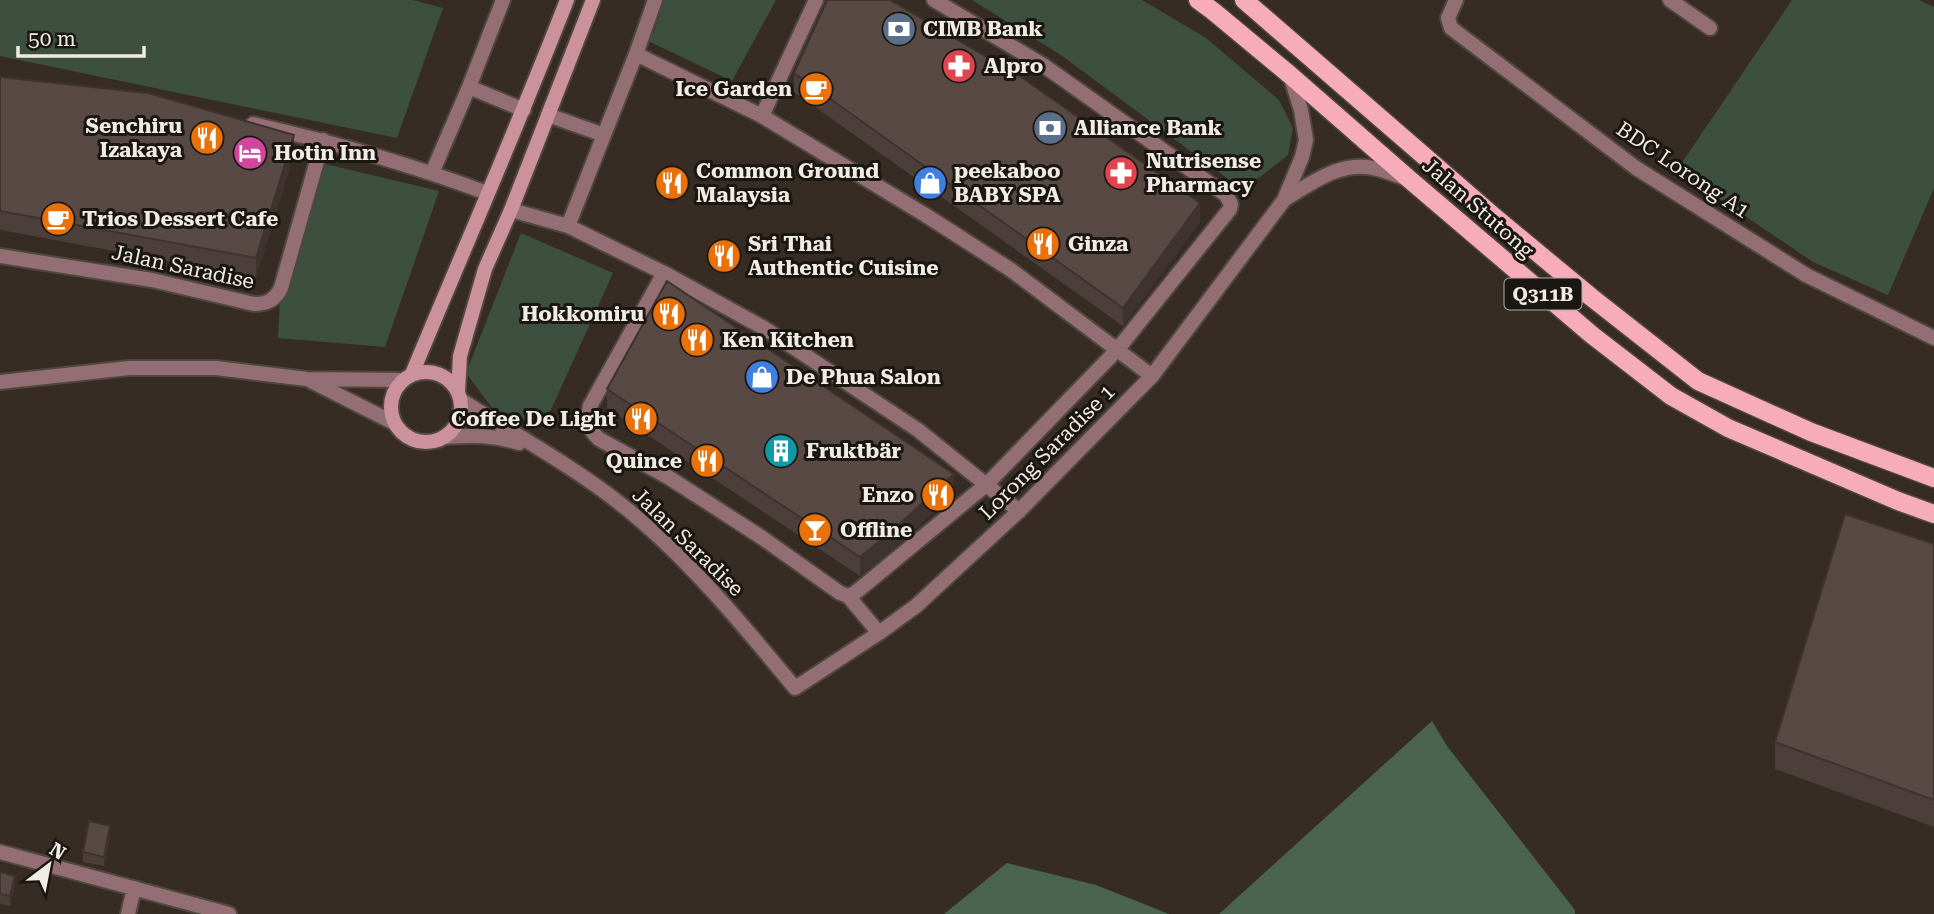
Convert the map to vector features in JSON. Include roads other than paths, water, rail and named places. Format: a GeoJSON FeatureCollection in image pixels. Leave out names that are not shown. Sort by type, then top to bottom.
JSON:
{"type":"FeatureCollection","features":[{"type":"Feature","properties":{"kind":"main road"},"geometry":{"type":"LineString","coordinates":[[567,0],[524,110],[408,377],[395,389],[390,400],[394,423],[401,433],[411,440],[435,442],[446,437],[460,418],[460,356],[485,269],[511,210],[593,0]]}},
{"type":"Feature","properties":{"kind":"main road","name":"Jalan Stutong"},"geometry":{"type":"LineString","coordinates":[[1198,0],[1215,5],[1409,179],[1592,335],[1671,396],[1728,428],[1934,514]]}},
{"type":"Feature","properties":{"kind":"main road","name":"Jalan Stutong"},"geometry":{"type":"LineString","coordinates":[[1244,0],[1591,298],[1698,380],[1811,432],[1934,478]]}},
{"type":"Feature","properties":{"kind":"main road"},"geometry":{"type":"LineString","coordinates":[[408,377],[423,372],[443,376],[452,383],[459,396]]}},
{"type":"Feature","properties":{"kind":"street"},"geometry":{"type":"LineString","coordinates":[[432,173],[503,0]]}},
{"type":"Feature","properties":{"kind":"street"},"geometry":{"type":"LineString","coordinates":[[568,226],[655,0]]}},
{"type":"Feature","properties":{"kind":"street"},"geometry":{"type":"LineString","coordinates":[[762,116],[816,0]]}},
{"type":"Feature","properties":{"kind":"street"},"geometry":{"type":"LineString","coordinates":[[848,596],[987,484],[1117,350],[1230,209],[1229,199],[1044,65],[934,0]]}},
{"type":"Feature","properties":{"kind":"street","name":"BDC Lorong A1"},"geometry":{"type":"LineString","coordinates":[[1456,0],[1448,18],[1451,28],[1636,168],[1806,275],[1934,338]]}},
{"type":"Feature","properties":{"kind":"street"},"geometry":{"type":"LineString","coordinates":[[1670,0],[1710,28]]}},
{"type":"Feature","properties":{"kind":"street"},"geometry":{"type":"LineString","coordinates":[[636,54],[762,116],[927,216],[1011,270],[1152,376]]}},
{"type":"Feature","properties":{"kind":"street"},"geometry":{"type":"LineString","coordinates":[[1284,200],[1302,158],[1306,140],[1301,110],[1290,75]]}},
{"type":"Feature","properties":{"kind":"street"},"geometry":{"type":"LineString","coordinates":[[469,87],[524,110]]}},
{"type":"Feature","properties":{"kind":"street"},"geometry":{"type":"LineString","coordinates":[[548,115],[604,135]]}},
{"type":"Feature","properties":{"kind":"street"},"geometry":{"type":"LineString","coordinates":[[241,121],[323,140],[432,173],[487,193]]}},
{"type":"Feature","properties":{"kind":"street","name":"Jalan Saradise"},"geometry":{"type":"LineString","coordinates":[[0,256],[152,280],[262,304],[277,296],[281,288],[323,140]]}},
{"type":"Feature","properties":{"kind":"street"},"geometry":{"type":"LineString","coordinates":[[1284,200],[1336,170],[1357,166],[1375,168],[1409,179]]}},
{"type":"Feature","properties":{"kind":"street","name":"Lorong Saradise 1"},"geometry":{"type":"LineString","coordinates":[[795,688],[916,606],[1019,511],[1152,376],[1284,200]]}},
{"type":"Feature","properties":{"kind":"street"},"geometry":{"type":"LineString","coordinates":[[511,210],[568,226],[664,273],[764,328],[918,430],[1019,511]]}},
{"type":"Feature","properties":{"kind":"street"},"geometry":{"type":"LineString","coordinates":[[664,273],[590,407],[587,415],[592,433],[668,477],[848,596],[879,633]]}},
{"type":"Feature","properties":{"kind":"street"},"geometry":{"type":"LineString","coordinates":[[0,382],[129,368],[216,369],[307,379],[408,377]]}},
{"type":"Feature","properties":{"kind":"street"},"geometry":{"type":"LineString","coordinates":[[307,379],[394,423]]}},
{"type":"Feature","properties":{"kind":"street"},"geometry":{"type":"LineString","coordinates":[[459,396],[534,447]]}},
{"type":"Feature","properties":{"kind":"street"},"geometry":{"type":"LineString","coordinates":[[446,437],[474,435],[501,438],[534,447]]}},
{"type":"Feature","properties":{"kind":"street","name":"Jalan Saradise"},"geometry":{"type":"LineString","coordinates":[[534,447],[611,497],[671,549],[729,610],[795,688]]}},
{"type":"Feature","properties":{"kind":"street"},"geometry":{"type":"LineString","coordinates":[[0,852],[229,914]]}},
{"type":"Feature","properties":{"kind":"street"},"geometry":{"type":"LineString","coordinates":[[128,914],[134,888]]}},
{"type":"Feature","properties":{"kind":"place","name":"CIMB Bank"},"geometry":{"type":"Point","coordinates":[899,29]}},
{"type":"Feature","properties":{"kind":"place","name":"Alpro"},"geometry":{"type":"Point","coordinates":[959,66]}},
{"type":"Feature","properties":{"kind":"place","name":"Ice Garden"},"geometry":{"type":"Point","coordinates":[816,89]}},
{"type":"Feature","properties":{"kind":"place","name":"Alliance Bank"},"geometry":{"type":"Point","coordinates":[1050,128]}},
{"type":"Feature","properties":{"kind":"place","name":"Senchiru Izakaya"},"geometry":{"type":"Point","coordinates":[207,138]}},
{"type":"Feature","properties":{"kind":"place","name":"Hotin Inn"},"geometry":{"type":"Point","coordinates":[250,153]}},
{"type":"Feature","properties":{"kind":"place","name":"Nutrisense Pharmacy"},"geometry":{"type":"Point","coordinates":[1121,173]}},
{"type":"Feature","properties":{"kind":"place","name":"Common Ground Malaysia"},"geometry":{"type":"Point","coordinates":[672,183]}},
{"type":"Feature","properties":{"kind":"place","name":"peekaboo BABY SPA"},"geometry":{"type":"Point","coordinates":[930,183]}},
{"type":"Feature","properties":{"kind":"place","name":"Trios Dessert Cafe"},"geometry":{"type":"Point","coordinates":[58,219]}},
{"type":"Feature","properties":{"kind":"place","name":"Ginza"},"geometry":{"type":"Point","coordinates":[1043,244]}},
{"type":"Feature","properties":{"kind":"place","name":"Sri Thai Authentic Cuisine"},"geometry":{"type":"Point","coordinates":[724,256]}},
{"type":"Feature","properties":{"kind":"place","name":"Hokkomiru"},"geometry":{"type":"Point","coordinates":[669,314]}},
{"type":"Feature","properties":{"kind":"place","name":"Ken Kitchen"},"geometry":{"type":"Point","coordinates":[697,340]}},
{"type":"Feature","properties":{"kind":"place","name":"De Phua Salon"},"geometry":{"type":"Point","coordinates":[762,377]}},
{"type":"Feature","properties":{"kind":"place","name":"Coffee De Light"},"geometry":{"type":"Point","coordinates":[641,419]}},
{"type":"Feature","properties":{"kind":"place","name":"Fruktbär"},"geometry":{"type":"Point","coordinates":[781,451]}},
{"type":"Feature","properties":{"kind":"place","name":"Quince"},"geometry":{"type":"Point","coordinates":[707,461]}},
{"type":"Feature","properties":{"kind":"place","name":"Enzo"},"geometry":{"type":"Point","coordinates":[938,495]}},
{"type":"Feature","properties":{"kind":"place","name":"Offline"},"geometry":{"type":"Point","coordinates":[815,530]}}]}
